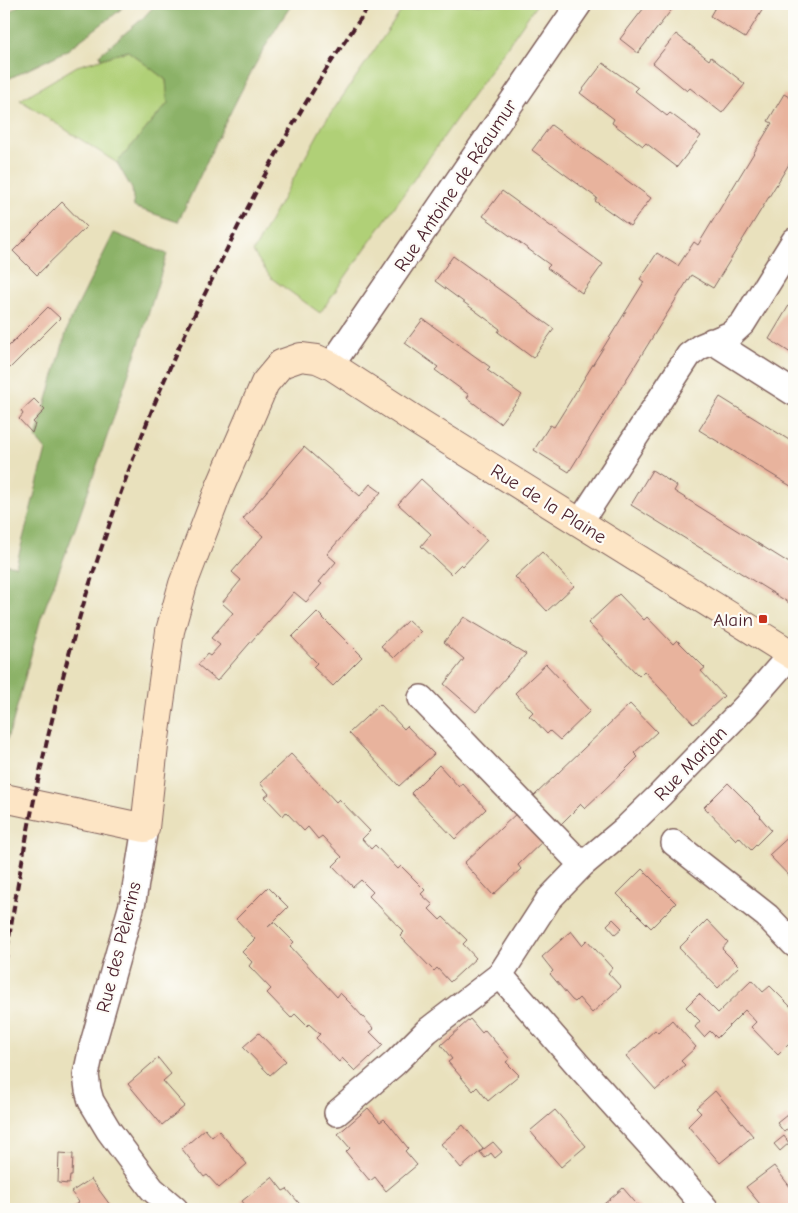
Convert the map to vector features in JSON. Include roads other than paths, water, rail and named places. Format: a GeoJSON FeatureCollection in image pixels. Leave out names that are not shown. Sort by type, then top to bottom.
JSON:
{"type":"FeatureCollection","features":[{"type":"Feature","properties":{"kind":"street","name":"Rue Antoine de Réaumur"},"geometry":{"type":"LineString","coordinates":[[332,366],[338,354],[579,4]]}},
{"type":"Feature","properties":{"kind":"street"},"geometry":{"type":"LineString","coordinates":[[580,522],[689,355],[712,341],[731,334],[743,323],[794,240]]}},
{"type":"Feature","properties":{"kind":"street"},"geometry":{"type":"LineString","coordinates":[[712,341],[794,393]]}},
{"type":"Feature","properties":{"kind":"street","name":"Rue de la Plaine"},"geometry":{"type":"LineString","coordinates":[[145,828],[169,640],[183,584],[220,486],[265,383],[281,364],[301,357],[318,359],[332,366],[792,654]]}},
{"type":"Feature","properties":{"kind":"street","name":"Rue Marjan"},"geometry":{"type":"LineString","coordinates":[[500,975],[548,899],[582,865],[625,829],[660,795],[746,706],[792,654]]}},
{"type":"Feature","properties":{"kind":"street"},"geometry":{"type":"LineString","coordinates":[[422,698],[582,865]]}},
{"type":"Feature","properties":{"kind":"street"},"geometry":{"type":"LineString","coordinates":[[4,798],[145,828]]}},
{"type":"Feature","properties":{"kind":"street","name":"Rue des Pèlerins"},"geometry":{"type":"LineString","coordinates":[[145,828],[133,901],[92,1047],[86,1075],[88,1090],[94,1106],[109,1130],[156,1199],[176,1209]]}},
{"type":"Feature","properties":{"kind":"street"},"geometry":{"type":"LineString","coordinates":[[674,843],[767,916],[794,944]]}},
{"type":"Feature","properties":{"kind":"street"},"geometry":{"type":"LineString","coordinates":[[337,1112],[395,1063],[427,1031],[500,975],[706,1209]]}},
{"type":"Feature","properties":{"kind":"railway"},"geometry":{"type":"LineString","coordinates":[[4,972],[21,867],[54,711],[98,558],[136,451],[179,347],[256,191],[320,80],[371,4]]}},
{"type":"Feature","properties":{"kind":"place","name":"Alain"},"geometry":{"type":"Point","coordinates":[763,619]}}]}
